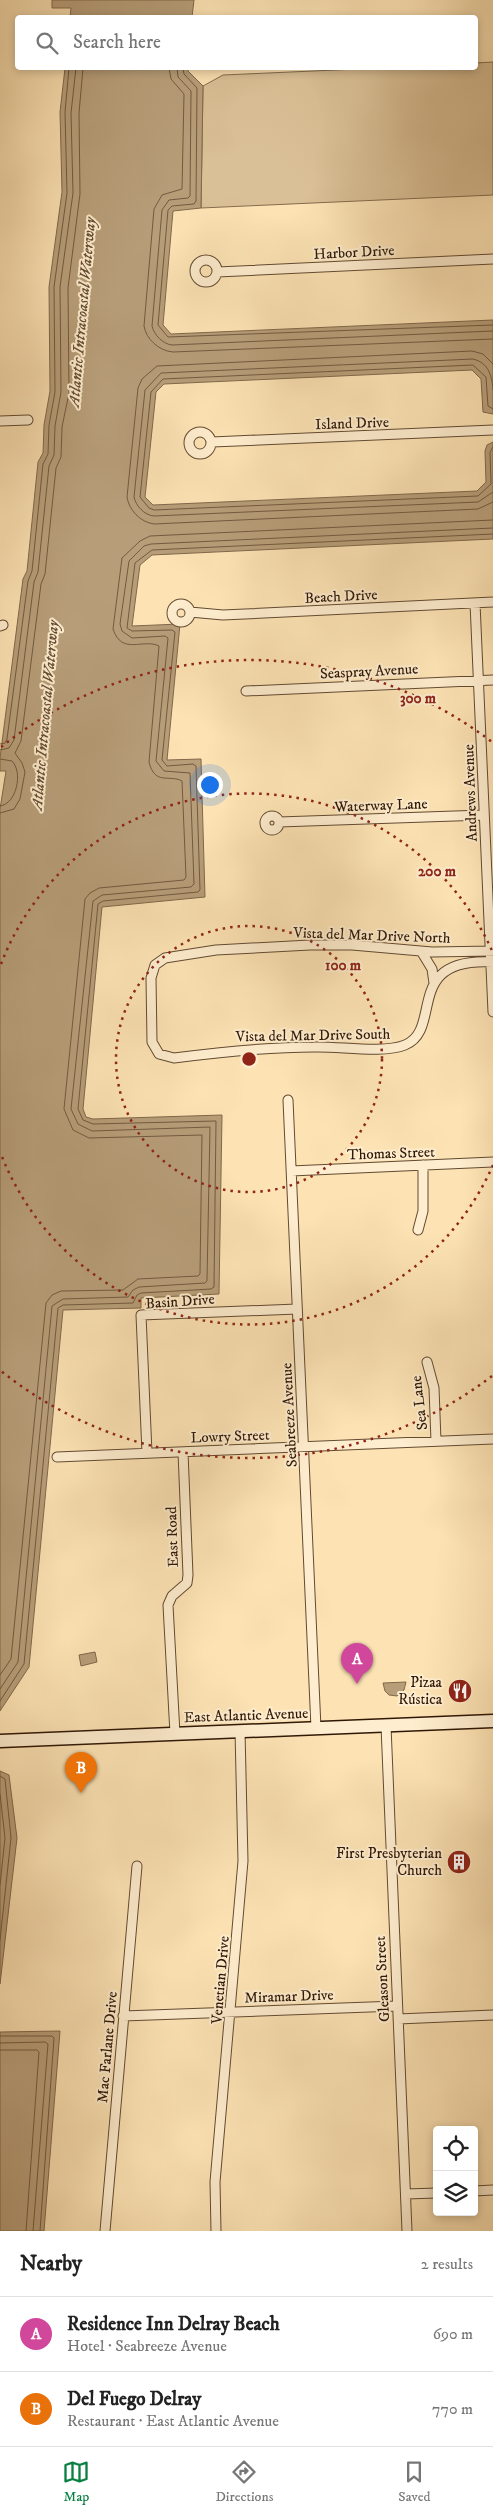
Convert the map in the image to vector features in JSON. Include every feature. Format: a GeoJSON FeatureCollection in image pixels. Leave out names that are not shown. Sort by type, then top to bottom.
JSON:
{"type":"FeatureCollection","features":[{"type":"Feature","properties":{"kind":"main road","name":"East Atlantic Avenue"},"geometry":{"type":"LineString","coordinates":[[0,1741],[493,1722]]}},
{"type":"Feature","properties":{"kind":"street","name":"Harbor Drive"},"geometry":{"type":"LineString","coordinates":[[217,272],[493,259]]}},
{"type":"Feature","properties":{"kind":"street"},"geometry":{"type":"LineString","coordinates":[[0,421],[28,420]]}},
{"type":"Feature","properties":{"kind":"street","name":"Island Drive"},"geometry":{"type":"LineString","coordinates":[[212,442],[493,430]]}},
{"type":"Feature","properties":{"kind":"street","name":"Beach Drive"},"geometry":{"type":"LineString","coordinates":[[190,612],[223,615],[493,602]]}},
{"type":"Feature","properties":{"kind":"street","name":"Andrews Avenue"},"geometry":{"type":"LineString","coordinates":[[475,603],[484,815],[490,884],[493,1012]]}},
{"type":"Feature","properties":{"kind":"street","name":"Seaspray Avenue"},"geometry":{"type":"LineString","coordinates":[[246,691],[493,680]]}},
{"type":"Feature","properties":{"kind":"street"},"geometry":{"type":"LineString","coordinates":[[483,785],[493,784]]}},
{"type":"Feature","properties":{"kind":"street","name":"Waterway Lane"},"geometry":{"type":"LineString","coordinates":[[279,822],[484,815]]}},
{"type":"Feature","properties":{"kind":"street","name":"Vista del Mar Drive North"},"geometry":{"type":"LineString","coordinates":[[151,986],[155,966],[165,958],[216,950],[310,945],[421,951],[492,951]]}},
{"type":"Feature","properties":{"kind":"street"},"geometry":{"type":"LineString","coordinates":[[421,951],[432,969],[434,983]]}},
{"type":"Feature","properties":{"kind":"street"},"geometry":{"type":"LineString","coordinates":[[434,983],[449,969],[461,964],[492,962]]}},
{"type":"Feature","properties":{"kind":"street","name":"Vista del Mar Drive South"},"geometry":{"type":"LineString","coordinates":[[151,986],[153,1046],[159,1054],[174,1058],[272,1048],[380,1049],[399,1047],[407,1044],[419,1032],[434,983]]}},
{"type":"Feature","properties":{"kind":"street","name":"Seabreeze Avenue"},"geometry":{"type":"LineString","coordinates":[[288,1100],[316,1728]]}},
{"type":"Feature","properties":{"kind":"street","name":"Thomas Street"},"geometry":{"type":"LineString","coordinates":[[291,1171],[493,1162]]}},
{"type":"Feature","properties":{"kind":"street"},"geometry":{"type":"LineString","coordinates":[[418,1230],[423,1211],[423,1165]]}},
{"type":"Feature","properties":{"kind":"street","name":"Basin Drive"},"geometry":{"type":"LineString","coordinates":[[147,1453],[141,1315],[298,1309]]}},
{"type":"Feature","properties":{"kind":"street","name":"Sea Lane"},"geometry":{"type":"LineString","coordinates":[[427,1362],[434,1388],[436,1441]]}},
{"type":"Feature","properties":{"kind":"street","name":"Lowry Street"},"geometry":{"type":"LineString","coordinates":[[57,1457],[493,1439]]}},
{"type":"Feature","properties":{"kind":"street","name":"East Road"},"geometry":{"type":"LineString","coordinates":[[175,1734],[168,1605],[172,1596],[187,1583],[188,1576],[183,1452]]}},
{"type":"Feature","properties":{"kind":"street","name":"Gleason Street"},"geometry":{"type":"LineString","coordinates":[[386,1726],[407,2231]]}},
{"type":"Feature","properties":{"kind":"street","name":"Venetian Drive"},"geometry":{"type":"LineString","coordinates":[[216,2231],[215,2182],[243,1861],[240,1731]]}},
{"type":"Feature","properties":{"kind":"street","name":"Mac Farlane Drive"},"geometry":{"type":"LineString","coordinates":[[105,2231],[137,1866]]}},
{"type":"Feature","properties":{"kind":"street","name":"Miramar Drive"},"geometry":{"type":"LineString","coordinates":[[123,2016],[397,2006]]}},
{"type":"Feature","properties":{"kind":"street"},"geometry":{"type":"LineString","coordinates":[[398,2019],[493,2015]]}},
{"type":"Feature","properties":{"kind":"street"},"geometry":{"type":"LineString","coordinates":[[478,2191],[493,2190]]}},
{"type":"Feature","properties":{"kind":"street"},"geometry":{"type":"LineString","coordinates":[[406,2194],[433,2193]]}},
{"type":"Feature","properties":{"kind":"shaded area"},"geometry":{"type":"Polygon","coordinates":[[[493,62],[493,195],[201,208],[203,86],[223,75],[336,70],[478,70],[478,63],[493,62]]]}},
{"type":"Feature","properties":{"kind":"water"},"geometry":{"type":"Polygon","coordinates":[[[52,0],[194,0],[192,15],[70,15],[71,8],[52,8],[52,0]]]}},
{"type":"Feature","properties":{"kind":"water","name":"Atlantic Intracoastal Waterway"},"geometry":{"type":"Polygon","coordinates":[[[65,70],[188,70],[203,86],[201,208],[173,211],[163,325],[171,334],[493,320],[493,414],[483,412],[481,379],[472,370],[164,384],[156,392],[145,497],[153,505],[477,491],[486,482],[485,451],[487,445],[493,442],[493,539],[152,555],[140,565],[132,626],[180,624],[167,760],[201,759],[205,897],[102,907],[83,1109],[86,1117],[93,1119],[222,1115],[219,1294],[141,1298],[141,1308],[63,1310],[29,1667],[0,1711],[0,809],[6,771],[0,771],[0,758],[23,579],[27,571],[38,462],[43,453],[44,425],[50,391],[49,287],[62,192],[60,112],[65,70]]]}},
{"type":"Feature","properties":{"kind":"water"},"geometry":{"type":"Polygon","coordinates":[[[95,1652],[97,1662],[81,1666],[79,1655],[95,1652]]]}},
{"type":"Feature","properties":{"kind":"water"},"geometry":{"type":"Polygon","coordinates":[[[406,1682],[404,1690],[397,1696],[389,1695],[385,1691],[383,1683],[406,1682]]]}},
{"type":"Feature","properties":{"kind":"water"},"geometry":{"type":"Polygon","coordinates":[[[0,1771],[9,1775],[17,1838],[0,1984],[0,1771]]]}},
{"type":"Feature","properties":{"kind":"water"},"geometry":{"type":"Polygon","coordinates":[[[60,2031],[44,2231],[0,2231],[0,2032],[60,2031]]]}},
{"type":"Feature","properties":{"kind":"place","name":"Residence Inn Delray Beach"},"geometry":{"type":"Point","coordinates":[357,1684]}},
{"type":"Feature","properties":{"kind":"place","name":"Pizaa Rústica"},"geometry":{"type":"Point","coordinates":[460,1691]}},
{"type":"Feature","properties":{"kind":"place","name":"Del Fuego Delray"},"geometry":{"type":"Point","coordinates":[81,1793]}},
{"type":"Feature","properties":{"kind":"place","name":"First Presbyterian Church"},"geometry":{"type":"Point","coordinates":[459,1862]}}]}
